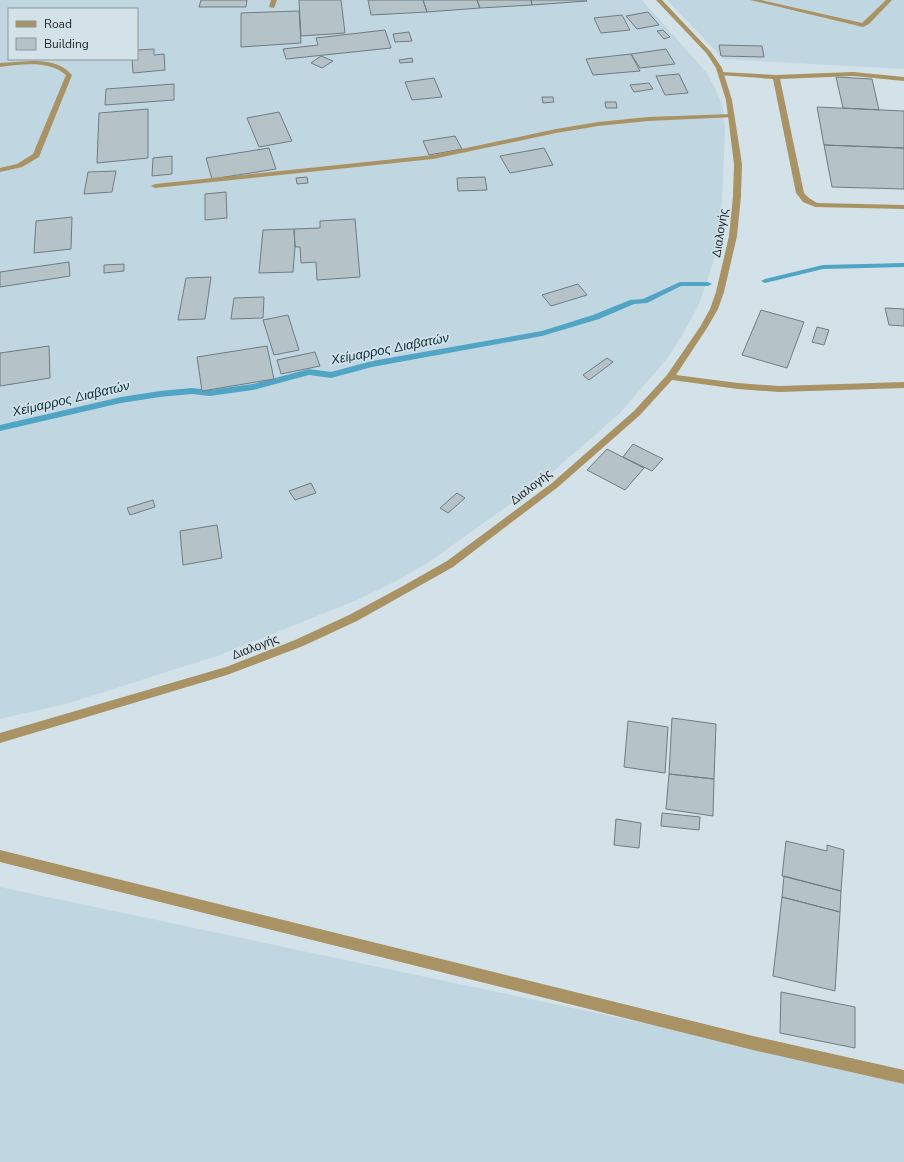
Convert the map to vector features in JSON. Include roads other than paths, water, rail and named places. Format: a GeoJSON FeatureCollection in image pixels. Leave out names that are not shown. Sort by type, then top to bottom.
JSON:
{"type":"FeatureCollection","features":[{"type":"Feature","properties":{"kind":"street","name":"Διαλογής"},"geometry":{"type":"LineString","coordinates":[[0,738],[227,670],[299,643],[353,618],[407,589],[450,564],[555,485],[637,413],[670,377],[703,328],[714,308],[727,267],[733,236],[737,196],[738,164],[729,100],[720,68],[709,53],[659,0]]}},
{"type":"Feature","properties":{"kind":"street"},"geometry":{"type":"LineString","coordinates":[[753,0],[863,25],[867,23],[889,0]]}},
{"type":"Feature","properties":{"kind":"street"},"geometry":{"type":"LineString","coordinates":[[0,66],[6,64],[53,64],[65,70],[69,75],[36,155],[26,164],[9,170],[0,170]]}},
{"type":"Feature","properties":{"kind":"street"},"geometry":{"type":"LineString","coordinates":[[721,74],[776,76],[853,74],[904,79]]}},
{"type":"Feature","properties":{"kind":"street"},"geometry":{"type":"LineString","coordinates":[[776,76],[800,193],[806,200],[815,205],[904,207]]}},
{"type":"Feature","properties":{"kind":"street"},"geometry":{"type":"LineString","coordinates":[[155,186],[433,157],[544,132],[598,124],[647,119],[732,116]]}},
{"type":"Feature","properties":{"kind":"street"},"geometry":{"type":"LineString","coordinates":[[670,377],[725,385],[762,388],[817,389],[904,385]]}},
{"type":"Feature","properties":{"kind":"street"},"geometry":{"type":"LineString","coordinates":[[0,856],[752,1043],[904,1077]]}},
{"type":"Feature","properties":{"kind":"waterway","name":"Χείμαρρος Διαβατών"},"geometry":{"type":"LineString","coordinates":[[765,281],[823,267],[904,265]]}},
{"type":"Feature","properties":{"kind":"waterway","name":"Χείμαρρος Διαβατών"},"geometry":{"type":"LineString","coordinates":[[0,428],[121,400],[160,394],[192,391],[210,393],[253,387],[309,372],[331,375],[372,364],[542,333],[596,317],[633,302],[644,301],[680,284],[708,284]]}}]}
